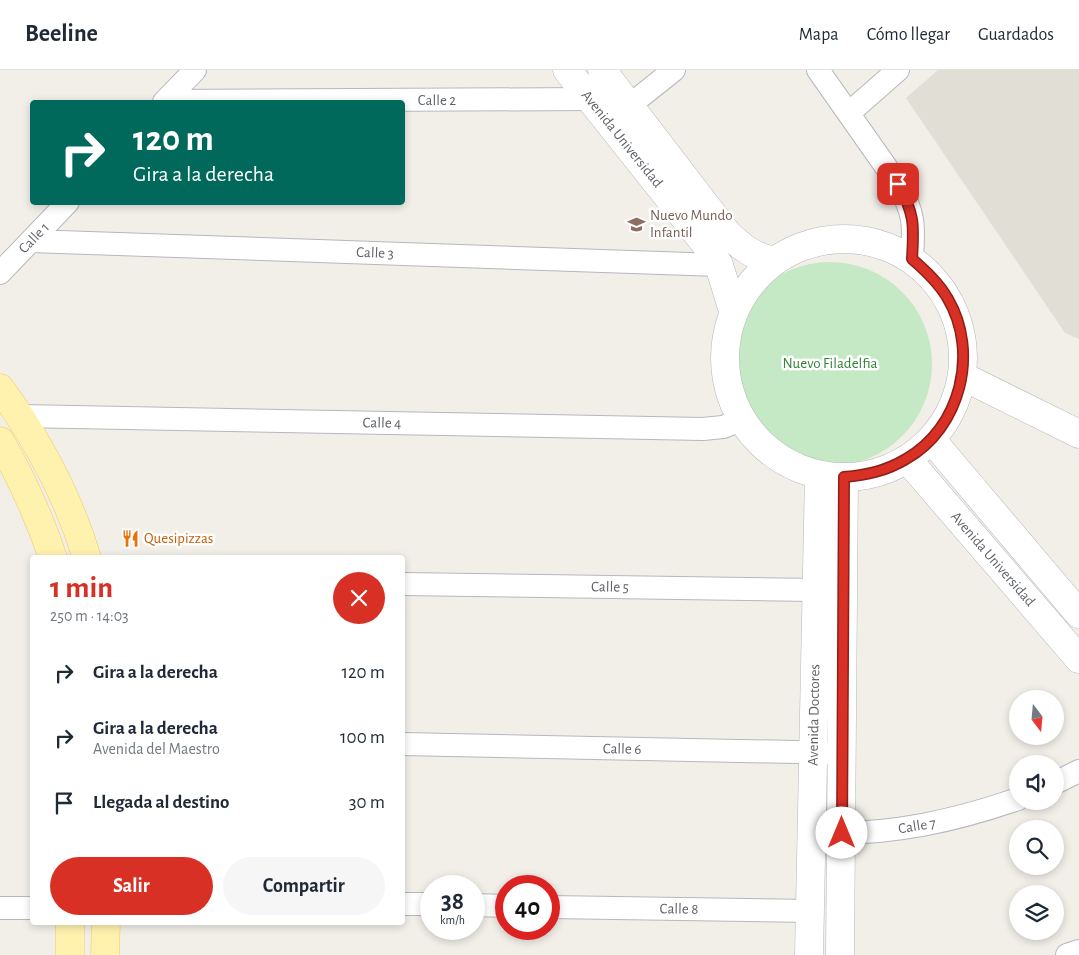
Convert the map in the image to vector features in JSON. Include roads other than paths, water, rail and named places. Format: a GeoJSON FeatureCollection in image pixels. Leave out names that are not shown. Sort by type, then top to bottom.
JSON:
{"type":"FeatureCollection","features":[{"type":"Feature","properties":{"kind":"main road"},"geometry":{"type":"LineString","coordinates":[[0,388],[21,416],[48,462],[69,506],[86,555]]}},
{"type":"Feature","properties":{"kind":"main road"},"geometry":{"type":"LineString","coordinates":[[0,441],[23,481],[42,525],[52,555]]}},
{"type":"Feature","properties":{"kind":"main road"},"geometry":{"type":"LineString","coordinates":[[70,925],[70,955]]}},
{"type":"Feature","properties":{"kind":"main road"},"geometry":{"type":"LineString","coordinates":[[105,955],[106,925]]}},
{"type":"Feature","properties":{"kind":"street"},"geometry":{"type":"LineString","coordinates":[[166,100],[195,70]]}},
{"type":"Feature","properties":{"kind":"street","name":"Avenida Universidad"},"geometry":{"type":"LineString","coordinates":[[567,70],[589,99],[619,114],[727,233],[755,257],[774,261]]}},
{"type":"Feature","properties":{"kind":"street","name":"Avenida Universidad"},"geometry":{"type":"LineString","coordinates":[[602,70],[619,114],[719,265],[734,311]]}},
{"type":"Feature","properties":{"kind":"street"},"geometry":{"type":"LineString","coordinates":[[619,114],[674,70]]}},
{"type":"Feature","properties":{"kind":"street"},"geometry":{"type":"LineString","coordinates":[[818,70],[908,202],[914,224],[912,259]]}},
{"type":"Feature","properties":{"kind":"street"},"geometry":{"type":"LineString","coordinates":[[849,114],[898,70]]}},
{"type":"Feature","properties":{"kind":"street","name":"Calle 2"},"geometry":{"type":"LineString","coordinates":[[405,100],[589,99]]}},
{"type":"Feature","properties":{"kind":"street","name":"Calle 1"},"geometry":{"type":"LineString","coordinates":[[0,273],[65,205]]}},
{"type":"Feature","properties":{"kind":"street"},"geometry":{"type":"LineString","coordinates":[[828,239],[858,239],[886,246],[912,259],[933,277],[948,298],[955,315],[964,349],[962,376],[956,399],[946,420],[931,439],[907,459],[887,469],[866,475],[832,476],[796,468],[774,455],[756,439],[741,420],[729,394],[724,366],[726,338],[734,311],[750,283],[774,261],[800,247],[828,239]]}},
{"type":"Feature","properties":{"kind":"street","name":"Calle 3"},"geometry":{"type":"LineString","coordinates":[[31,240],[719,265]]}},
{"type":"Feature","properties":{"kind":"street"},"geometry":{"type":"LineString","coordinates":[[962,376],[1079,434]]}},
{"type":"Feature","properties":{"kind":"street","name":"Calle 4"},"geometry":{"type":"LineString","coordinates":[[21,416],[703,429],[723,426],[741,420]]}},
{"type":"Feature","properties":{"kind":"street","name":"Avenida Universidad"},"geometry":{"type":"LineString","coordinates":[[931,439],[1079,614]]}},
{"type":"Feature","properties":{"kind":"street","name":"Avenida Universidad"},"geometry":{"type":"LineString","coordinates":[[907,459],[1079,659]]}},
{"type":"Feature","properties":{"kind":"street","name":"Avenida Doctores"},"geometry":{"type":"LineString","coordinates":[[809,955],[817,590],[832,476]]}},
{"type":"Feature","properties":{"kind":"street","name":"Avenida Doctores"},"geometry":{"type":"LineString","coordinates":[[832,476],[842,753],[840,955]]}},
{"type":"Feature","properties":{"kind":"street","name":"Calle 5"},"geometry":{"type":"LineString","coordinates":[[405,584],[817,590]]}},
{"type":"Feature","properties":{"kind":"street","name":"Calle 6"},"geometry":{"type":"LineString","coordinates":[[405,744],[842,753]]}},
{"type":"Feature","properties":{"kind":"street"},"geometry":{"type":"LineString","coordinates":[[1064,778],[1079,771]]}},
{"type":"Feature","properties":{"kind":"street","name":"Calle 7"},"geometry":{"type":"LineString","coordinates":[[812,832],[842,833],[906,829],[969,816],[1009,802]]}},
{"type":"Feature","properties":{"kind":"street"},"geometry":{"type":"LineString","coordinates":[[405,904],[420,904]]}},
{"type":"Feature","properties":{"kind":"street","name":"Calle 8"},"geometry":{"type":"LineString","coordinates":[[560,906],[810,911]]}},
{"type":"Feature","properties":{"kind":"street"},"geometry":{"type":"LineString","coordinates":[[0,908],[30,908]]}},
{"type":"Feature","properties":{"kind":"street"},"geometry":{"type":"LineString","coordinates":[[1067,955],[1079,951]]}},
{"type":"Feature","properties":{"kind":"place","name":"Nuevo Mundo Infantil"},"geometry":{"type":"Point","coordinates":[636,224]}},
{"type":"Feature","properties":{"kind":"place","name":"Quesipizzas"},"geometry":{"type":"Point","coordinates":[130,538]}},
{"type":"Feature","properties":{"kind":"park label","name":"Nuevo Filadelfia"},"geometry":{"type":"Point","coordinates":[830,363]}}]}
